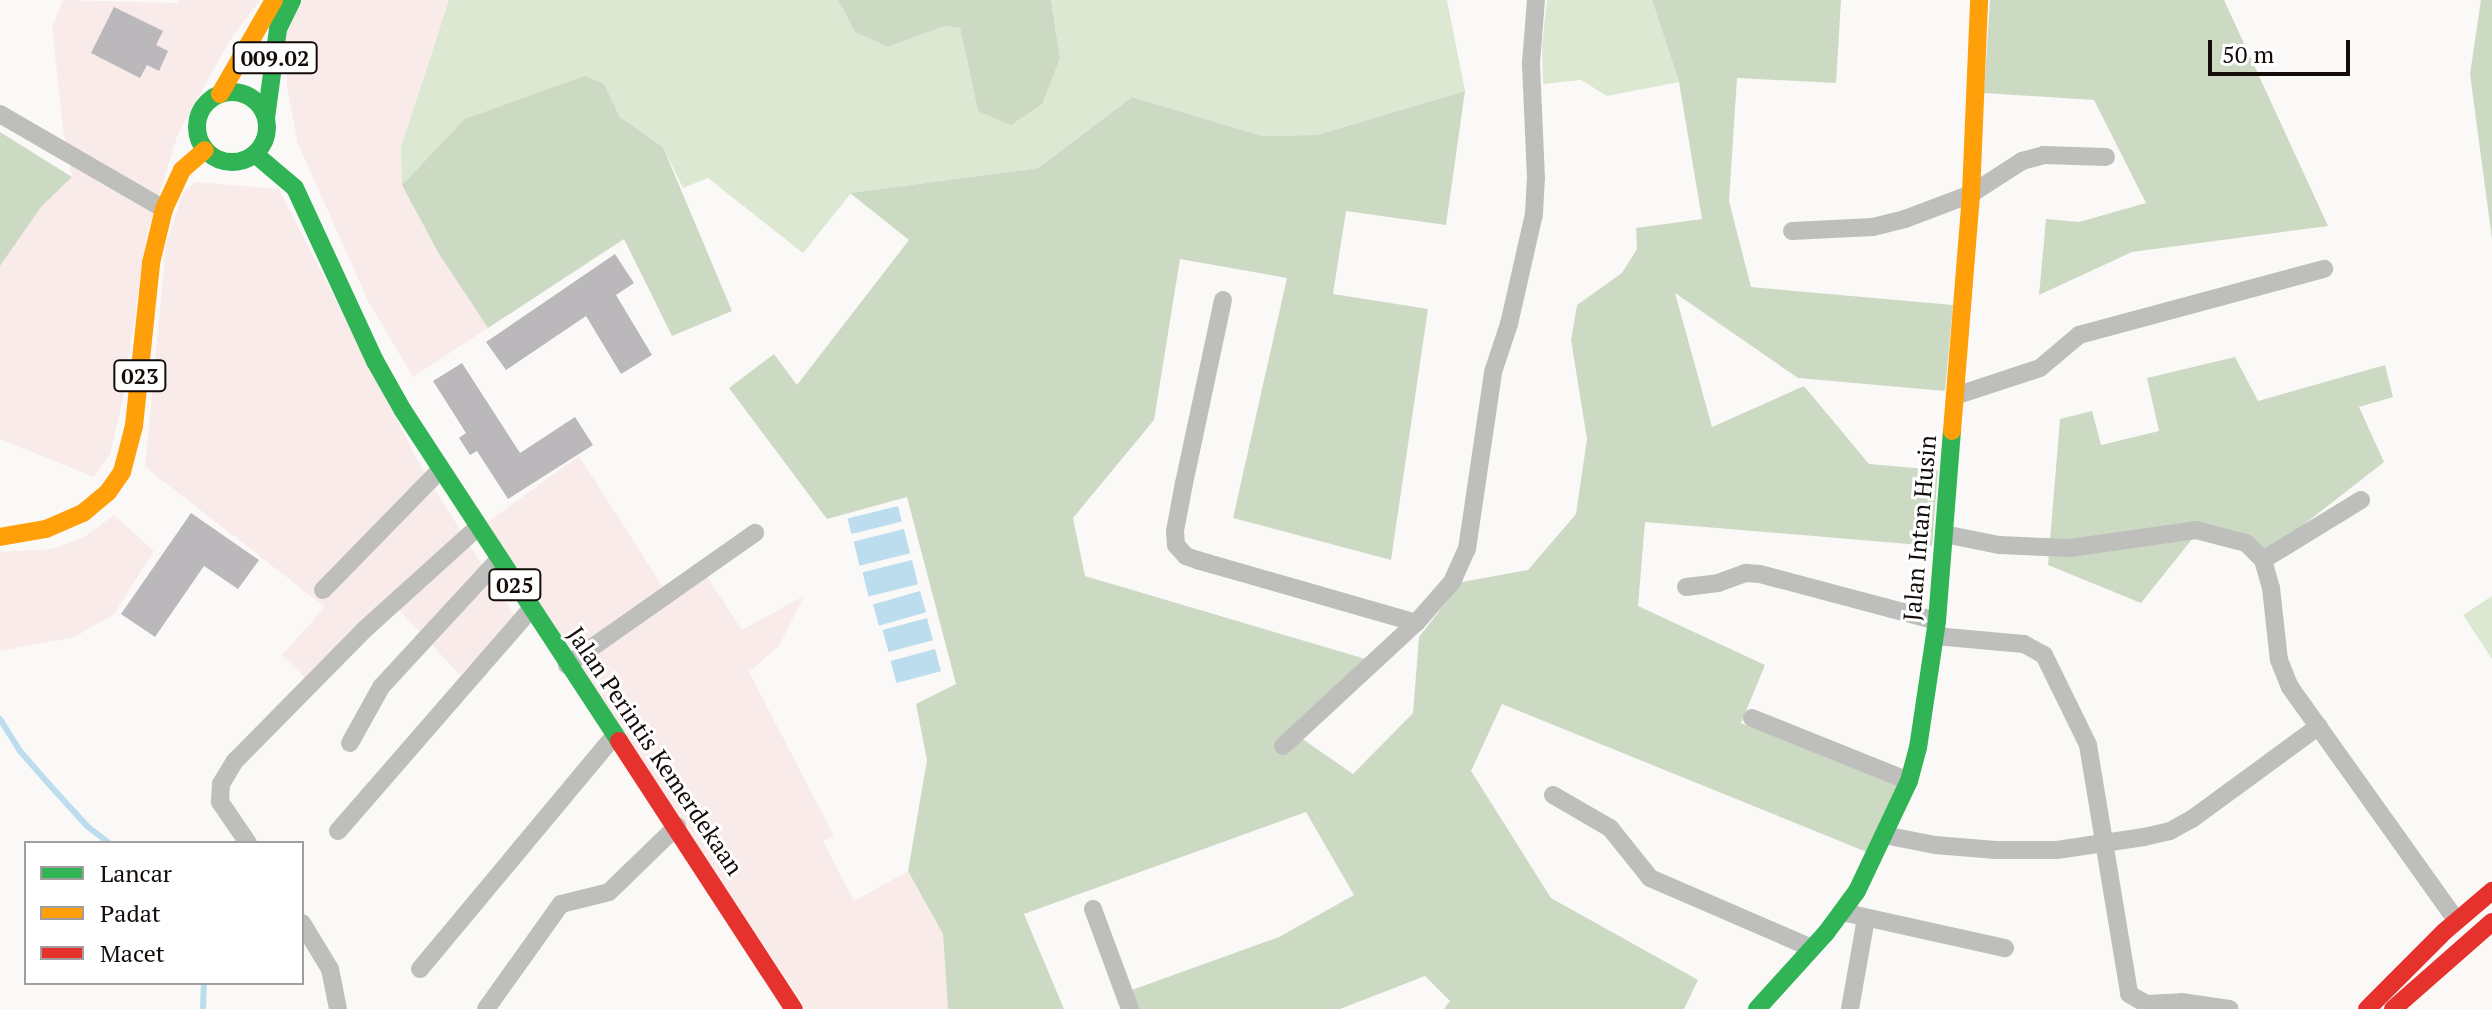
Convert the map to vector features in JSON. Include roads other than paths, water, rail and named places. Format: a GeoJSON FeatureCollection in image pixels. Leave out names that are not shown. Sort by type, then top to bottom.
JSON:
{"type":"FeatureCollection","features":[{"type":"Feature","properties":{"kind":"main road","name":"009.02"},"geometry":{"type":"LineString","coordinates":[[220,94],[231,68],[274,0]]}},
{"type":"Feature","properties":{"kind":"main road","name":"009.02"},"geometry":{"type":"LineString","coordinates":[[266,118],[278,29],[292,0]]}},
{"type":"Feature","properties":{"kind":"main road","name":"Jalan Intan Husin"},"geometry":{"type":"LineString","coordinates":[[1757,1009],[1842,912],[1884,835],[1909,781],[1929,692],[1971,194],[1979,0]]}},
{"type":"Feature","properties":{"kind":"main road"},"geometry":{"type":"LineString","coordinates":[[231,92],[253,99],[266,118],[266,137],[255,154],[235,163],[213,158],[199,141],[198,118],[202,108],[220,94],[231,92]]}},
{"type":"Feature","properties":{"kind":"main road","name":"023"},"geometry":{"type":"LineString","coordinates":[[0,537],[46,529],[83,513],[108,492],[122,472],[134,426],[151,263],[164,209],[182,170],[205,150]]}},
{"type":"Feature","properties":{"kind":"main road","name":"Jalan Perintis Kemerdekaan"},"geometry":{"type":"LineString","coordinates":[[255,154],[295,188],[375,361],[440,470],[677,826],[794,1009]]}},
{"type":"Feature","properties":{"kind":"main road"},"geometry":{"type":"LineString","coordinates":[[2367,1009],[2492,891]]}},
{"type":"Feature","properties":{"kind":"main road"},"geometry":{"type":"LineString","coordinates":[[2393,1009],[2492,922]]}},
{"type":"Feature","properties":{"kind":"street"},"geometry":{"type":"LineString","coordinates":[[1283,746],[1416,623],[1452,582],[1467,549],[1493,372],[1509,324],[1534,214],[1536,179],[1531,63],[1536,0]]}},
{"type":"Feature","properties":{"kind":"street"},"geometry":{"type":"LineString","coordinates":[[0,114],[164,209]]}},
{"type":"Feature","properties":{"kind":"street"},"geometry":{"type":"LineString","coordinates":[[1792,231],[1887,225],[1971,194],[2022,161],[2044,155],[2106,157]]}},
{"type":"Feature","properties":{"kind":"street"},"geometry":{"type":"LineString","coordinates":[[1955,396],[2040,368],[2079,335],[2324,269]]}},
{"type":"Feature","properties":{"kind":"street"},"geometry":{"type":"LineString","coordinates":[[1223,300],[1184,483],[1175,531],[1176,545],[1186,556],[1197,560],[1416,623]]}},
{"type":"Feature","properties":{"kind":"street"},"geometry":{"type":"LineString","coordinates":[[323,590],[440,470]]}},
{"type":"Feature","properties":{"kind":"street"},"geometry":{"type":"LineString","coordinates":[[2263,560],[2361,500]]}},
{"type":"Feature","properties":{"kind":"street"},"geometry":{"type":"LineString","coordinates":[[247,841],[220,802],[221,784],[235,761],[364,630],[477,528]]}},
{"type":"Feature","properties":{"kind":"street"},"geometry":{"type":"LineString","coordinates":[[1944,534],[1999,545],[2070,548],[2196,530],[2235,538],[2263,560],[2284,673],[2457,921]]}},
{"type":"Feature","properties":{"kind":"street"},"geometry":{"type":"LineString","coordinates":[[567,665],[755,533]]}},
{"type":"Feature","properties":{"kind":"street"},"geometry":{"type":"LineString","coordinates":[[350,743],[381,687],[498,560]]}},
{"type":"Feature","properties":{"kind":"street"},"geometry":{"type":"LineString","coordinates":[[1686,587],[1718,583],[1746,573],[1760,574],[1936,628],[2024,644],[2044,655],[2088,745],[2124,979],[2132,998],[2146,1004],[2181,1002],[2230,1009]]}},
{"type":"Feature","properties":{"kind":"street"},"geometry":{"type":"LineString","coordinates":[[338,831],[531,609]]}},
{"type":"Feature","properties":{"kind":"street"},"geometry":{"type":"LineString","coordinates":[[1752,718],[1909,781]]}},
{"type":"Feature","properties":{"kind":"street"},"geometry":{"type":"LineString","coordinates":[[1884,835],[1935,845],[1996,850],[2057,850],[2170,831],[2192,819],[2319,726]]}},
{"type":"Feature","properties":{"kind":"street"},"geometry":{"type":"LineString","coordinates":[[420,969],[615,735]]}},
{"type":"Feature","properties":{"kind":"street"},"geometry":{"type":"LineString","coordinates":[[1553,795],[1610,828],[1650,878],[1812,948]]}},
{"type":"Feature","properties":{"kind":"street"},"geometry":{"type":"LineString","coordinates":[[486,1009],[561,904],[609,892],[677,826]]}},
{"type":"Feature","properties":{"kind":"street"},"geometry":{"type":"LineString","coordinates":[[1093,909],[1130,1009]]}},
{"type":"Feature","properties":{"kind":"street"},"geometry":{"type":"LineString","coordinates":[[1842,912],[2005,948]]}},
{"type":"Feature","properties":{"kind":"street"},"geometry":{"type":"LineString","coordinates":[[1850,1009],[1866,918]]}},
{"type":"Feature","properties":{"kind":"street"},"geometry":{"type":"LineString","coordinates":[[304,926],[330,969],[338,1009]]}},
{"type":"Feature","properties":{"kind":"water"},"geometry":{"type":"Polygon","coordinates":[[[898,506],[902,522],[851,534],[848,519],[898,506]]]}},
{"type":"Feature","properties":{"kind":"water"},"geometry":{"type":"Polygon","coordinates":[[[904,529],[910,553],[860,566],[854,542],[904,529]]]}},
{"type":"Feature","properties":{"kind":"water"},"geometry":{"type":"Polygon","coordinates":[[[912,560],[918,584],[869,597],[863,572],[912,560]]]}},
{"type":"Feature","properties":{"kind":"water"},"geometry":{"type":"Polygon","coordinates":[[[920,591],[926,612],[879,626],[873,605],[920,591]]]}},
{"type":"Feature","properties":{"kind":"water"},"geometry":{"type":"Polygon","coordinates":[[[927,618],[933,640],[889,652],[883,630],[927,618]]]}},
{"type":"Feature","properties":{"kind":"water"},"geometry":{"type":"Polygon","coordinates":[[[935,649],[941,671],[897,683],[891,661],[935,649]]]}},
{"type":"Feature","properties":{"kind":"waterway"},"geometry":{"type":"LineString","coordinates":[[0,719],[20,751],[47,782],[87,826],[106,841]]}},
{"type":"Feature","properties":{"kind":"waterway"},"geometry":{"type":"LineString","coordinates":[[203,1009],[204,985]]}}]}
